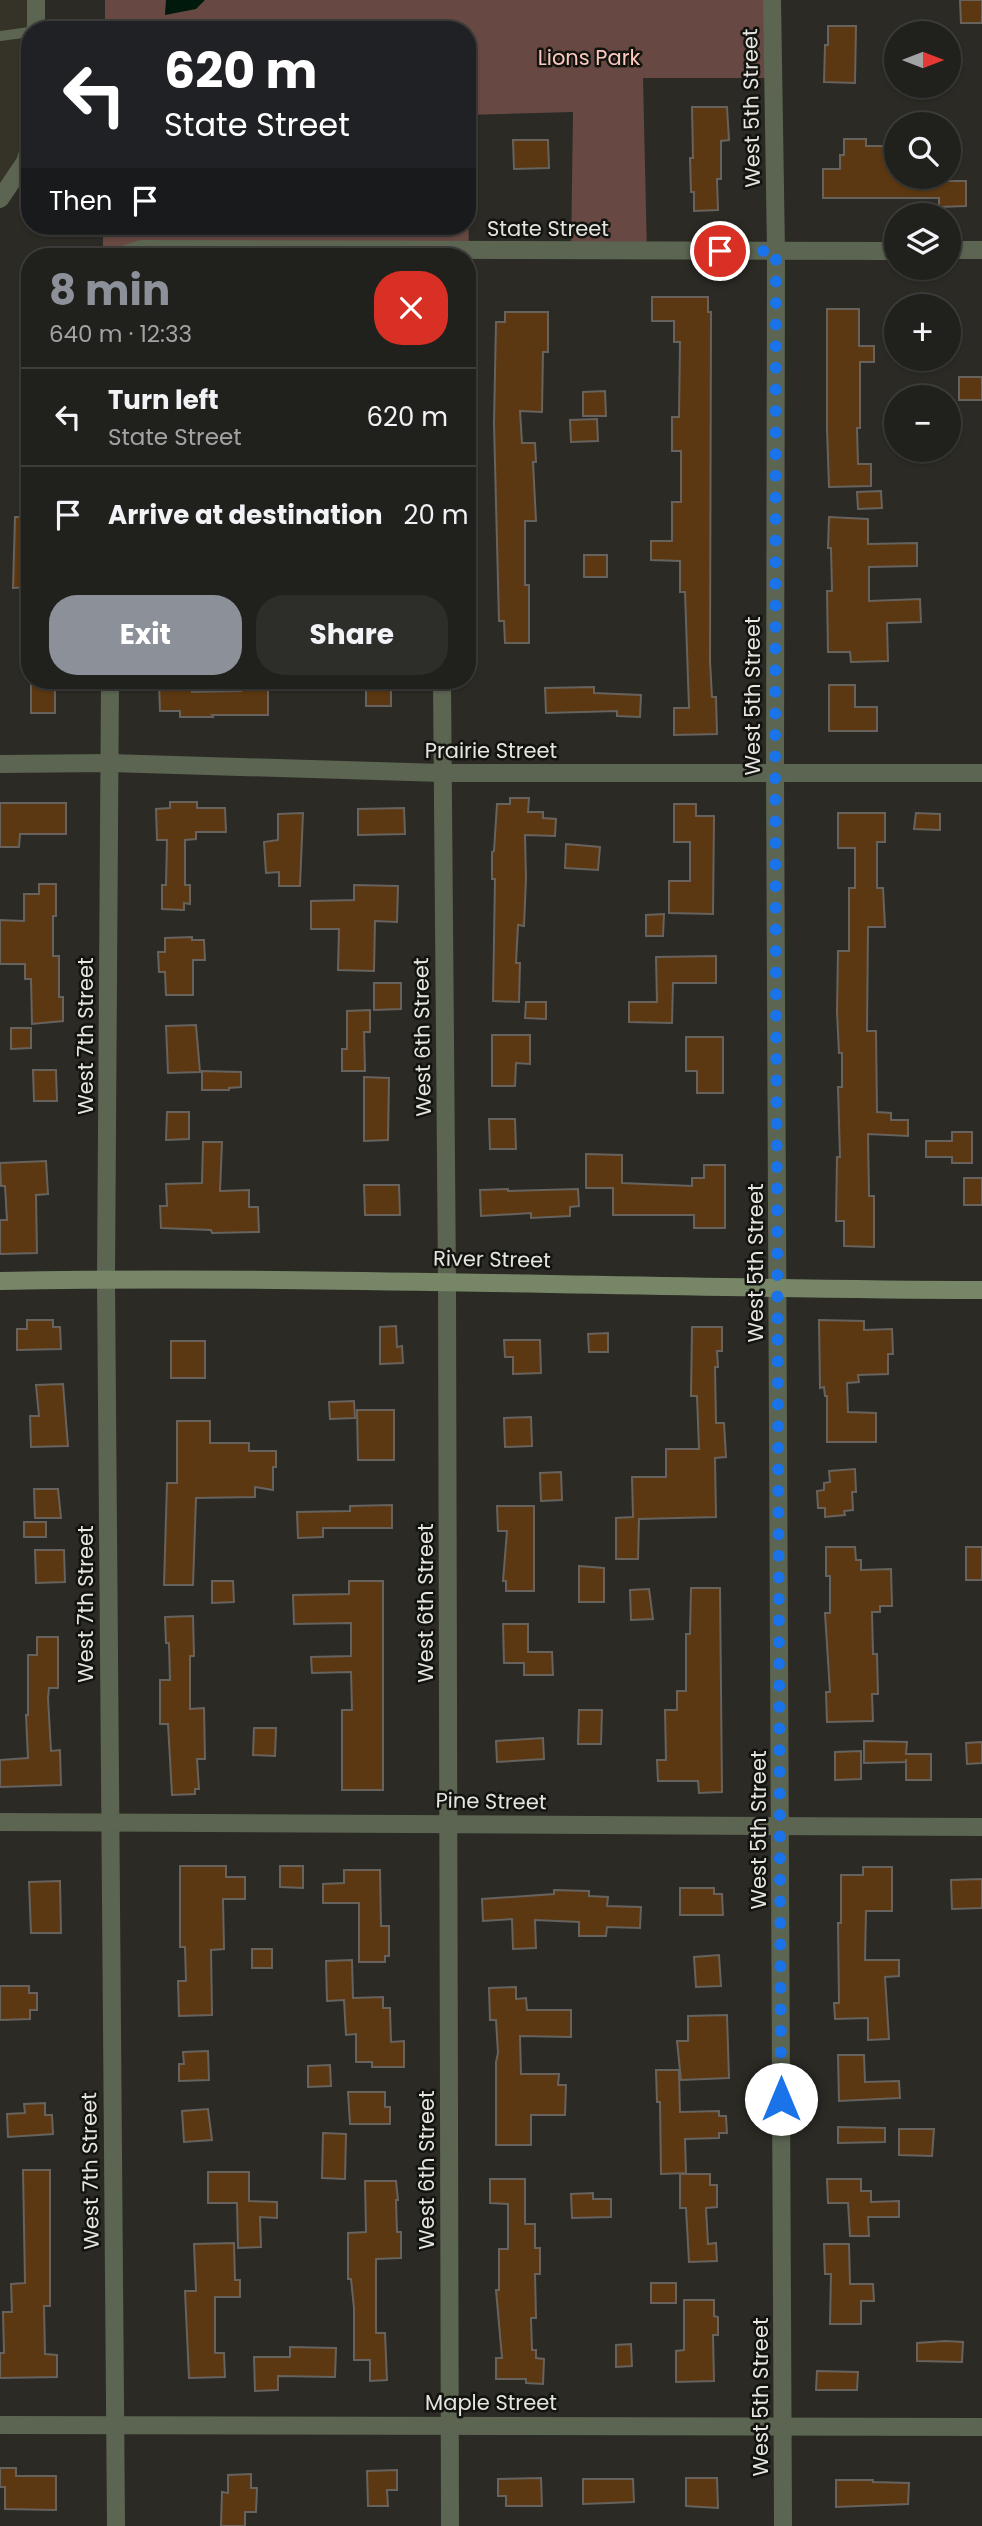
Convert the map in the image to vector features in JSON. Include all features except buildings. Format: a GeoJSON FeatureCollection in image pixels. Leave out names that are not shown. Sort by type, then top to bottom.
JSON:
{"type":"FeatureCollection","features":[{"type":"Feature","properties":{"kind":"street"},"geometry":{"type":"LineString","coordinates":[[36,0],[36,21]]}},
{"type":"Feature","properties":{"kind":"street","name":"West 5th Street"},"geometry":{"type":"LineString","coordinates":[[772,0],[776,251],[775,774],[783,2526]]}},
{"type":"Feature","properties":{"kind":"street"},"geometry":{"type":"LineString","coordinates":[[0,199],[21,168]]}},
{"type":"Feature","properties":{"kind":"street"},"geometry":{"type":"LineString","coordinates":[[961,250],[982,250]]}},
{"type":"Feature","properties":{"kind":"street","name":"State Street"},"geometry":{"type":"LineString","coordinates":[[476,254],[884,251]]}},
{"type":"Feature","properties":{"kind":"street","name":"West 7th Street"},"geometry":{"type":"LineString","coordinates":[[110,689],[106,1279],[116,2526]]}},
{"type":"Feature","properties":{"kind":"street","name":"West 6th Street"},"geometry":{"type":"LineString","coordinates":[[442,689],[447,1281],[450,2526]]}},
{"type":"Feature","properties":{"kind":"street","name":"Prairie Street"},"geometry":{"type":"LineString","coordinates":[[0,764],[110,763],[442,773],[982,773]]}},
{"type":"Feature","properties":{"kind":"street","name":"River Street"},"geometry":{"type":"LineString","coordinates":[[0,1281],[447,1281],[779,1289],[982,1290]]}},
{"type":"Feature","properties":{"kind":"street","name":"Pine Street"},"geometry":{"type":"LineString","coordinates":[[0,1822],[982,1826]]}},
{"type":"Feature","properties":{"kind":"street","name":"Maple Street"},"geometry":{"type":"LineString","coordinates":[[0,2425],[982,2427]]}},
{"type":"Feature","properties":{"kind":"lane"},"geometry":{"type":"LineString","coordinates":[[0,36],[21,33]]}},
{"type":"Feature","properties":{"kind":"shaded area"},"geometry":{"type":"Polygon","coordinates":[[[0,0],[36,0],[32,21],[21,21],[21,161],[0,199],[0,0]]]}},
{"type":"Feature","properties":{"kind":"shaded area"},"geometry":{"type":"Polygon","coordinates":[[[166,0],[205,0],[196,9],[165,15],[166,0]]]}},
{"type":"Feature","properties":{"kind":"green space","name":"Lions Park"},"geometry":{"type":"Polygon","coordinates":[[[105,0],[769,0],[770,78],[643,78],[647,253],[571,253],[573,112],[476,115],[476,21],[105,21],[105,0]]]}},
{"type":"Feature","properties":{"kind":"green space"},"geometry":{"type":"Polygon","coordinates":[[[103,235],[469,235],[469,248],[103,248],[103,235]]]}},
{"type":"Feature","properties":{"kind":"route"},"geometry":{"type":"LineString","coordinates":[[720,251],[776,251],[775,774],[781,2099]]}}]}
